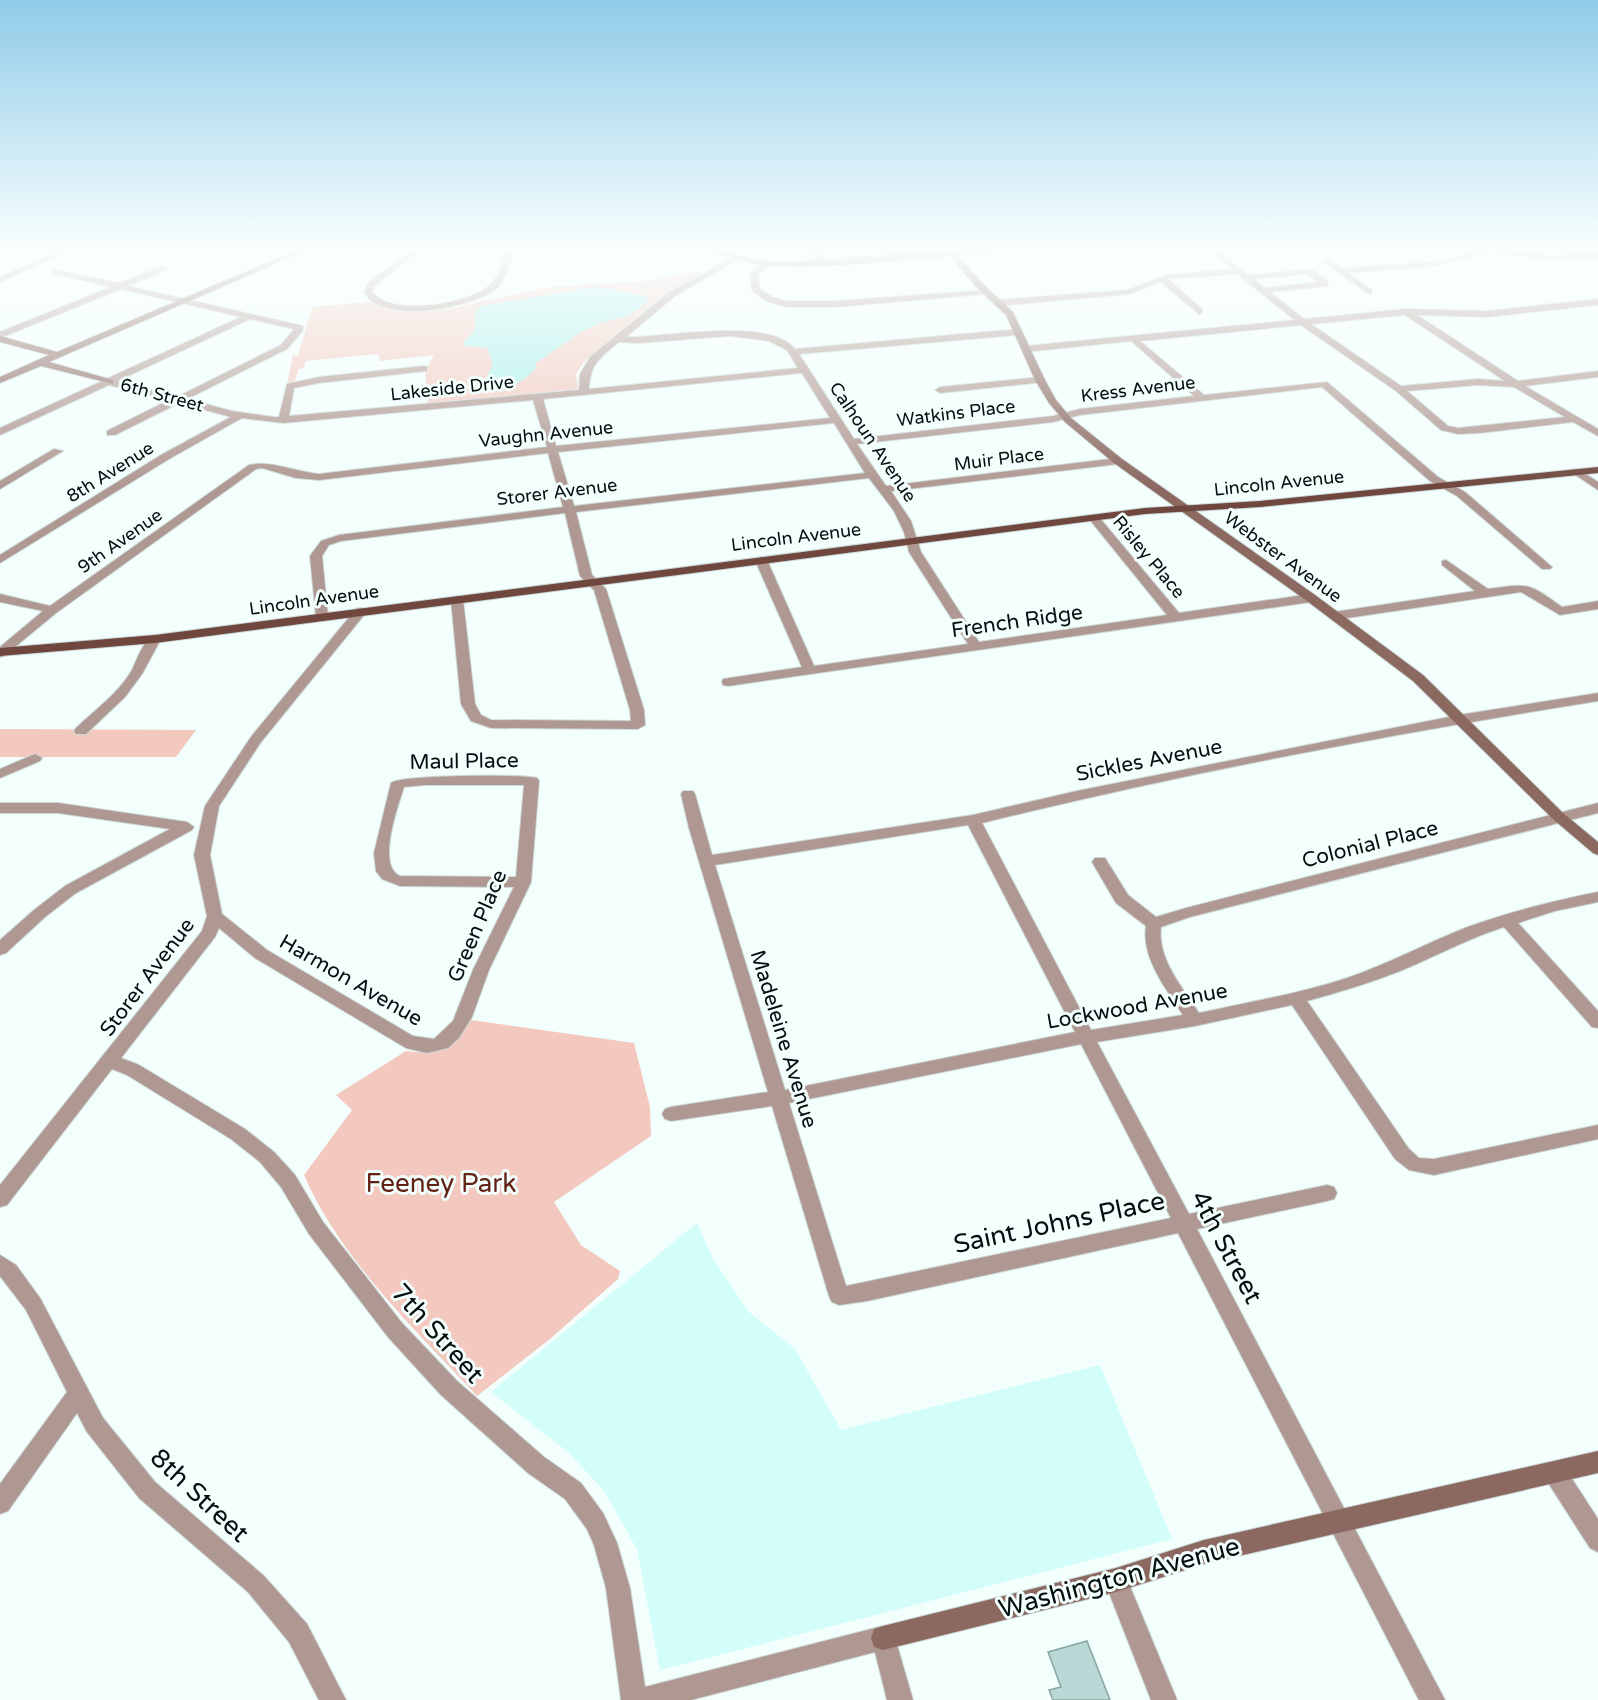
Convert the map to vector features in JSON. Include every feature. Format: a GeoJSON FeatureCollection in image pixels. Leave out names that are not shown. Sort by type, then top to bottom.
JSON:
{"type":"FeatureCollection","features":[{"type":"Feature","properties":{"kind":"main road","name":"Lincoln Avenue"},"geometry":{"type":"LineString","coordinates":[[0,652],[155,639],[1169,509],[1189,510],[1598,470]]}},
{"type":"Feature","properties":{"kind":"street"},"geometry":{"type":"LineString","coordinates":[[0,337],[18,329]]}},
{"type":"Feature","properties":{"kind":"street"},"geometry":{"type":"LineString","coordinates":[[0,381],[117,329]]}},
{"type":"Feature","properties":{"kind":"street"},"geometry":{"type":"LineString","coordinates":[[0,432],[220,329]]}},
{"type":"Feature","properties":{"kind":"street"},"geometry":{"type":"LineString","coordinates":[[111,433],[284,348],[299,329]]}},
{"type":"Feature","properties":{"kind":"street"},"geometry":{"type":"LineString","coordinates":[[584,391],[585,374],[589,365],[630,329]]}},
{"type":"Feature","properties":{"kind":"street"},"geometry":{"type":"LineString","coordinates":[[1025,349],[1223,329]]}},
{"type":"Feature","properties":{"kind":"street"},"geometry":{"type":"LineString","coordinates":[[1313,329],[1399,389],[1438,423],[1451,430],[1480,430],[1574,419]]}},
{"type":"Feature","properties":{"kind":"street"},"geometry":{"type":"LineString","coordinates":[[1433,329],[1516,384],[1598,433]]}},
{"type":"Feature","properties":{"kind":"street"},"geometry":{"type":"LineString","coordinates":[[618,339],[645,341],[746,333],[779,340],[794,352],[1019,332]]}},
{"type":"Feature","properties":{"kind":"street","name":"Webster Avenue"},"geometry":{"type":"LineString","coordinates":[[1019,332],[1040,380],[1064,416],[1118,460],[1311,598],[1418,678],[1558,816],[1598,850]]}},
{"type":"Feature","properties":{"kind":"street"},"geometry":{"type":"LineString","coordinates":[[0,337],[58,355]]}},
{"type":"Feature","properties":{"kind":"street"},"geometry":{"type":"LineString","coordinates":[[1133,339],[1202,398]]}},
{"type":"Feature","properties":{"kind":"street","name":"Calhoun Avenue"},"geometry":{"type":"LineString","coordinates":[[794,352],[872,475],[884,489],[914,540],[915,552],[976,647]]}},
{"type":"Feature","properties":{"kind":"street","name":"6th Street"},"geometry":{"type":"LineString","coordinates":[[41,363],[239,416],[283,420]]}},
{"type":"Feature","properties":{"kind":"street"},"geometry":{"type":"LineString","coordinates":[[283,420],[290,386],[319,380],[424,369]]}},
{"type":"Feature","properties":{"kind":"street","name":"Lakeside Drive"},"geometry":{"type":"LineString","coordinates":[[283,420],[804,370]]}},
{"type":"Feature","properties":{"kind":"street"},"geometry":{"type":"LineString","coordinates":[[1399,389],[1478,382],[1516,384],[1598,374]]}},
{"type":"Feature","properties":{"kind":"street"},"geometry":{"type":"LineString","coordinates":[[940,390],[1040,380]]}},
{"type":"Feature","properties":{"kind":"street","name":"Kress Avenue"},"geometry":{"type":"LineString","coordinates":[[1064,416],[1324,384],[1434,479],[1447,485]]}},
{"type":"Feature","properties":{"kind":"street"},"geometry":{"type":"LineString","coordinates":[[457,600],[471,714],[491,724],[638,724],[637,710],[600,589],[586,576],[537,396]]}},
{"type":"Feature","properties":{"kind":"street","name":"8th Avenue"},"geometry":{"type":"LineString","coordinates":[[0,560],[165,457],[239,416]]}},
{"type":"Feature","properties":{"kind":"street","name":"Watkins Place"},"geometry":{"type":"LineString","coordinates":[[851,442],[1064,416]]}},
{"type":"Feature","properties":{"kind":"street","name":"Vaughn Avenue"},"geometry":{"type":"LineString","coordinates":[[262,465],[296,475],[319,477],[836,420]]}},
{"type":"Feature","properties":{"kind":"street"},"geometry":{"type":"LineString","coordinates":[[0,486],[58,451]]}},
{"type":"Feature","properties":{"kind":"street","name":"Muir Place"},"geometry":{"type":"LineString","coordinates":[[884,489],[1118,460]]}},
{"type":"Feature","properties":{"kind":"street","name":"9th Avenue"},"geometry":{"type":"LineString","coordinates":[[0,652],[52,609],[253,467],[262,465]]}},
{"type":"Feature","properties":{"kind":"street"},"geometry":{"type":"LineString","coordinates":[[1578,472],[1598,487]]}},
{"type":"Feature","properties":{"kind":"street","name":"Storer Avenue"},"geometry":{"type":"LineString","coordinates":[[322,617],[316,555],[320,548],[331,540],[705,493],[872,475]]}},
{"type":"Feature","properties":{"kind":"street"},"geometry":{"type":"LineString","coordinates":[[1447,485],[1461,494],[1546,567]]}},
{"type":"Feature","properties":{"kind":"street","name":"Risley Place"},"geometry":{"type":"LineString","coordinates":[[1094,518],[1176,618]]}},
{"type":"Feature","properties":{"kind":"street"},"geometry":{"type":"LineString","coordinates":[[761,560],[810,671]]}},
{"type":"Feature","properties":{"kind":"street"},"geometry":{"type":"LineString","coordinates":[[1446,563],[1484,592]]}},
{"type":"Feature","properties":{"kind":"street"},"geometry":{"type":"LineString","coordinates":[[1334,616],[1521,588],[1530,590],[1560,611],[1598,605]]}},
{"type":"Feature","properties":{"kind":"street"},"geometry":{"type":"LineString","coordinates":[[0,598],[52,609]]}},
{"type":"Feature","properties":{"kind":"street","name":"French Ridge"},"geometry":{"type":"LineString","coordinates":[[728,682],[1311,598]]}},
{"type":"Feature","properties":{"kind":"street","name":"Storer Avenue"},"geometry":{"type":"LineString","coordinates":[[0,1199],[111,1061],[209,933],[215,916],[202,855],[206,826],[212,806],[242,759],[360,612]]}},
{"type":"Feature","properties":{"kind":"street"},"geometry":{"type":"LineString","coordinates":[[81,731],[120,694],[136,674],[155,639]]}},
{"type":"Feature","properties":{"kind":"street","name":"Sickles Avenue"},"geometry":{"type":"LineString","coordinates":[[707,861],[973,820],[1077,795],[1460,719],[1598,697]]}},
{"type":"Feature","properties":{"kind":"street"},"geometry":{"type":"LineString","coordinates":[[0,774],[35,758]]}},
{"type":"Feature","properties":{"kind":"street","name":"Maul Place"},"geometry":{"type":"LineString","coordinates":[[523,882],[391,878],[382,867],[383,845],[398,783],[532,781]]}},
{"type":"Feature","properties":{"kind":"street","name":"Green Place"},"geometry":{"type":"LineString","coordinates":[[463,1015],[480,971],[523,882],[532,781]]}},
{"type":"Feature","properties":{"kind":"street","name":"Madeleine Avenue"},"geometry":{"type":"LineString","coordinates":[[688,794],[696,828],[839,1296]]}},
{"type":"Feature","properties":{"kind":"street"},"geometry":{"type":"LineString","coordinates":[[0,807],[58,808],[183,827],[206,826]]}},
{"type":"Feature","properties":{"kind":"street","name":"Colonial Place"},"geometry":{"type":"LineString","coordinates":[[1154,924],[1186,913],[1558,816],[1598,808]]}},
{"type":"Feature","properties":{"kind":"street","name":"4th Street"},"geometry":{"type":"LineString","coordinates":[[973,820],[1432,1700]]}},
{"type":"Feature","properties":{"kind":"street"},"geometry":{"type":"LineString","coordinates":[[0,949],[33,919],[82,883],[160,843],[183,827]]}},
{"type":"Feature","properties":{"kind":"street"},"geometry":{"type":"LineString","coordinates":[[1100,862],[1122,899],[1154,924],[1151,934],[1160,963],[1195,1020]]}},
{"type":"Feature","properties":{"kind":"street","name":"Lockwood Avenue"},"geometry":{"type":"LineString","coordinates":[[671,1114],[778,1098],[1085,1037],[1195,1020],[1296,998],[1350,983],[1399,965],[1471,932],[1553,906],[1598,897]]}},
{"type":"Feature","properties":{"kind":"street","name":"Harmon Avenue"},"geometry":{"type":"LineString","coordinates":[[215,916],[261,954],[417,1045],[436,1045],[446,1040],[457,1029],[463,1015]]}},
{"type":"Feature","properties":{"kind":"street"},"geometry":{"type":"LineString","coordinates":[[1507,921],[1598,1022]]}},
{"type":"Feature","properties":{"kind":"street"},"geometry":{"type":"LineString","coordinates":[[1296,998],[1402,1154],[1408,1162],[1416,1166],[1434,1167],[1598,1132]]}},
{"type":"Feature","properties":{"kind":"street","name":"7th Street"},"geometry":{"type":"LineString","coordinates":[[111,1061],[133,1070],[183,1100],[238,1134],[267,1157],[288,1181],[316,1228],[395,1330],[449,1388],[536,1465],[573,1491],[595,1521],[605,1543],[618,1588],[634,1700]]}},
{"type":"Feature","properties":{"kind":"street","name":"Saint Johns Place"},"geometry":{"type":"LineString","coordinates":[[839,1296],[867,1292],[1183,1222],[1327,1193]]}},
{"type":"Feature","properties":{"kind":"street","name":"8th Street"},"geometry":{"type":"LineString","coordinates":[[0,1264],[9,1271],[33,1304],[95,1425],[147,1490],[256,1584],[298,1633],[333,1700]]}},
{"type":"Feature","properties":{"kind":"street"},"geometry":{"type":"LineString","coordinates":[[0,1503],[79,1394]]}},
{"type":"Feature","properties":{"kind":"street","name":"Washington Avenue"},"geometry":{"type":"LineString","coordinates":[[643,1700],[1116,1580],[1204,1552],[1598,1462]]}},
{"type":"Feature","properties":{"kind":"street"},"geometry":{"type":"LineString","coordinates":[[1555,1473],[1598,1540]]}},
{"type":"Feature","properties":{"kind":"street"},"geometry":{"type":"LineString","coordinates":[[1116,1580],[1164,1700]]}},
{"type":"Feature","properties":{"kind":"street"},"geometry":{"type":"LineString","coordinates":[[883,1638],[900,1700]]}},
{"type":"Feature","properties":{"kind":"shaded area"},"geometry":{"type":"Polygon","coordinates":[[[587,329],[536,363],[535,370],[524,379],[513,386],[494,391],[487,390],[482,385],[493,365],[487,348],[465,346],[464,342],[475,330],[587,329]]]}},
{"type":"Feature","properties":{"kind":"shaded area"},"geometry":{"type":"Polygon","coordinates":[[[697,1223],[713,1259],[749,1312],[795,1349],[841,1430],[1100,1365],[1172,1539],[660,1670],[637,1549],[604,1491],[568,1452],[491,1392],[697,1223]]]}},
{"type":"Feature","properties":{"kind":"green space"},"geometry":{"type":"Polygon","coordinates":[[[306,329],[622,329],[584,362],[576,374],[578,388],[575,391],[422,405],[428,400],[425,371],[434,355],[380,361],[378,354],[306,361],[304,368],[299,369],[294,383],[287,384],[293,355],[298,356],[306,329]]]}},
{"type":"Feature","properties":{"kind":"green space"},"geometry":{"type":"Polygon","coordinates":[[[0,729],[196,730],[176,757],[0,757],[0,729]]]}},
{"type":"Feature","properties":{"kind":"green space","name":"Feeney Park"},"geometry":{"type":"Polygon","coordinates":[[[471,1020],[634,1043],[650,1107],[651,1136],[554,1202],[581,1245],[620,1271],[618,1279],[550,1339],[477,1396],[405,1319],[358,1264],[337,1235],[304,1175],[352,1110],[336,1095],[406,1051],[429,1053],[453,1044],[471,1020]]]}},
{"type":"Feature","properties":{"kind":"building"},"geometry":{"type":"Polygon","coordinates":[[[1087,1641],[1110,1700],[1053,1700],[1049,1690],[1061,1687],[1048,1652],[1087,1641]]]}}]}
